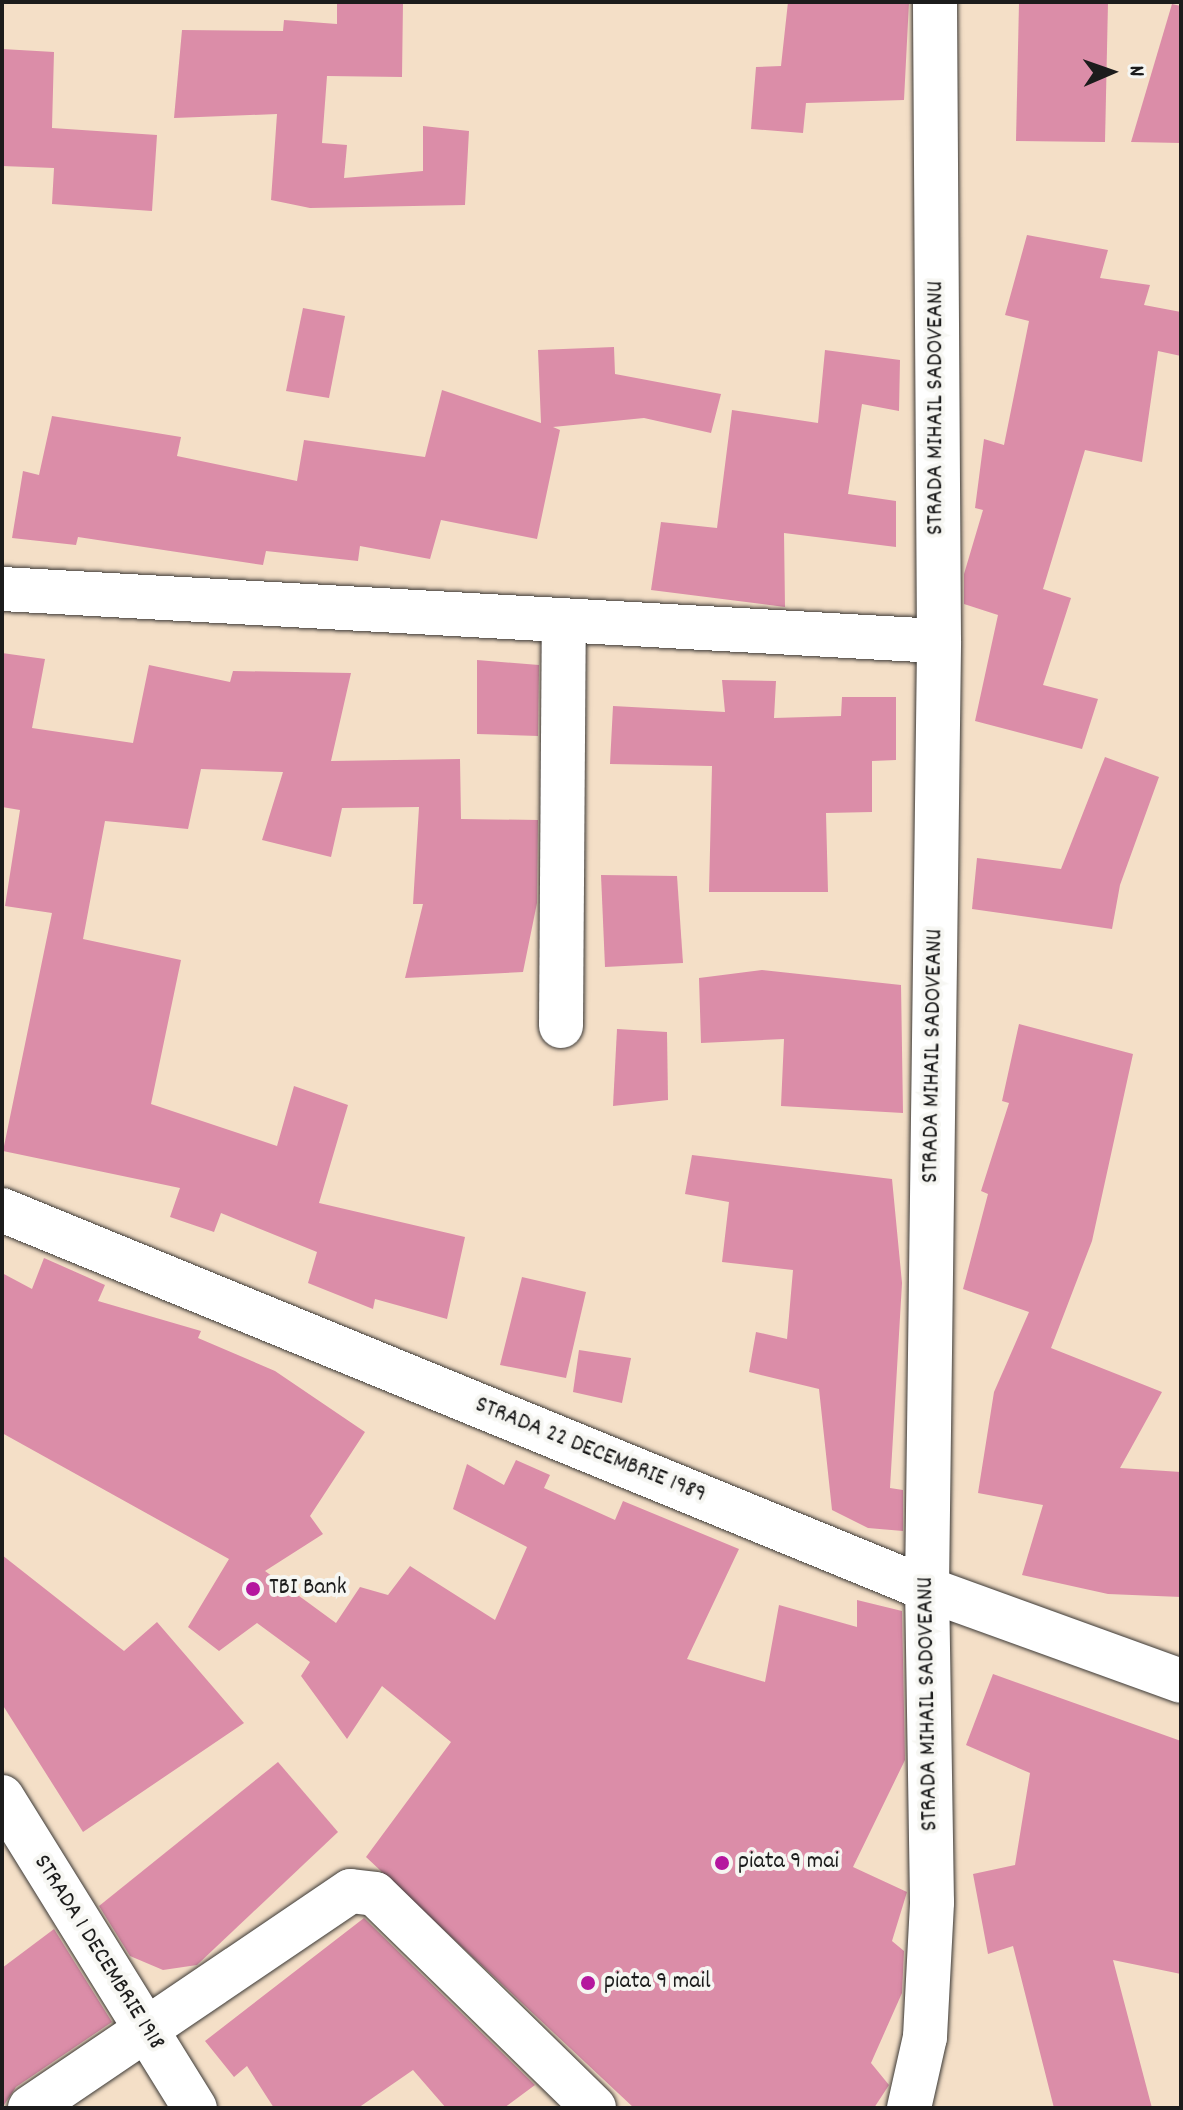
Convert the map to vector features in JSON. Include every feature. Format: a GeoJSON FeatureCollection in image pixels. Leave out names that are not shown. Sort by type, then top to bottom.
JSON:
{"type":"FeatureCollection","features":[{"type":"Feature","properties":{"kind":"street","name":"STRADA MIHAIL SADOVEANU"},"geometry":{"type":"LineString","coordinates":[[909,2108],[931,1982],[927,1589],[939,641],[935,2]]}},
{"type":"Feature","properties":{"kind":"street"},"geometry":{"type":"LineString","coordinates":[[2,589],[564,624],[939,641]]}},
{"type":"Feature","properties":{"kind":"street"},"geometry":{"type":"LineString","coordinates":[[561,1026],[564,624]]}},
{"type":"Feature","properties":{"kind":"street","name":"STRADA 22 DECEMBRIE 1989"},"geometry":{"type":"LineString","coordinates":[[2,1210],[927,1589],[1181,1681]]}},
{"type":"Feature","properties":{"kind":"street","name":"STRADA 1 DECEMBRIE 1918"},"geometry":{"type":"LineString","coordinates":[[2,1797],[195,2108]]}},
{"type":"Feature","properties":{"kind":"street"},"geometry":{"type":"LineString","coordinates":[[30,2108],[146,2033],[324,1905],[351,1891],[375,1894],[594,2108]]}},
{"type":"Feature","properties":{"kind":"building"},"geometry":{"type":"Polygon","coordinates":[[[337,2],[403,2],[402,77],[327,76],[322,143],[347,145],[344,178],[423,171],[423,126],[469,131],[465,205],[310,208],[271,200],[277,114],[174,118],[182,30],[283,31],[284,20],[337,24],[337,2]]]}},
{"type":"Feature","properties":{"kind":"building"},"geometry":{"type":"Polygon","coordinates":[[[788,2],[909,2],[904,100],[806,103],[803,133],[751,129],[756,67],[781,66],[788,2]]]}},
{"type":"Feature","properties":{"kind":"building"},"geometry":{"type":"Polygon","coordinates":[[[1019,2],[1108,2],[1105,142],[1016,141],[1019,2]]]}},
{"type":"Feature","properties":{"kind":"building"},"geometry":{"type":"Polygon","coordinates":[[[1172,4],[1181,6],[1181,143],[1131,142],[1172,4]]]}},
{"type":"Feature","properties":{"kind":"building"},"geometry":{"type":"Polygon","coordinates":[[[2,49],[54,52],[52,128],[157,135],[152,211],[52,204],[54,168],[2,166],[2,49]]]}},
{"type":"Feature","properties":{"kind":"building"},"geometry":{"type":"Polygon","coordinates":[[[1027,235],[1108,250],[1100,278],[1150,285],[1144,305],[1181,312],[1181,356],[1158,351],[1142,462],[1085,450],[1043,589],[1071,598],[1043,685],[1098,699],[1082,749],[975,721],[998,615],[964,604],[964,574],[983,510],[975,508],[984,439],[1004,445],[1029,321],[1005,315],[1027,235]]]}},
{"type":"Feature","properties":{"kind":"building"},"geometry":{"type":"Polygon","coordinates":[[[303,308],[345,316],[329,398],[286,391],[303,308]]]}},
{"type":"Feature","properties":{"kind":"building"},"geometry":{"type":"Polygon","coordinates":[[[614,347],[615,374],[721,394],[711,433],[644,418],[553,427],[560,430],[537,539],[441,520],[430,559],[360,546],[358,561],[266,551],[263,565],[78,537],[76,545],[12,538],[23,471],[39,475],[52,416],[181,437],[177,456],[297,481],[304,440],[425,457],[442,390],[541,423],[538,350],[614,347]]]}},
{"type":"Feature","properties":{"kind":"building"},"geometry":{"type":"Polygon","coordinates":[[[825,350],[900,360],[899,411],[862,404],[848,494],[896,501],[896,547],[784,533],[785,607],[651,590],[661,522],[717,528],[732,410],[818,423],[825,350]]]}},
{"type":"Feature","properties":{"kind":"building"},"geometry":{"type":"Polygon","coordinates":[[[2,653],[45,659],[32,728],[133,743],[149,665],[230,682],[233,671],[351,673],[331,761],[460,759],[461,819],[538,820],[537,903],[523,972],[405,978],[423,904],[413,904],[419,807],[342,808],[331,857],[262,840],[283,772],[201,769],[188,829],[105,821],[83,939],[181,960],[151,1104],[277,1146],[294,1086],[348,1105],[319,1203],[465,1237],[447,1319],[375,1299],[373,1309],[308,1283],[317,1252],[221,1213],[214,1232],[170,1217],[180,1188],[3,1151],[52,913],[5,906],[20,810],[2,807],[2,653]]]}},
{"type":"Feature","properties":{"kind":"building"},"geometry":{"type":"Polygon","coordinates":[[[477,660],[539,665],[538,736],[477,734],[477,660]]]}},
{"type":"Feature","properties":{"kind":"building"},"geometry":{"type":"Polygon","coordinates":[[[722,680],[776,681],[774,718],[841,716],[842,697],[896,697],[896,760],[872,761],[872,812],[826,813],[828,892],[709,892],[712,766],[610,764],[613,706],[725,712],[722,680]]]}},
{"type":"Feature","properties":{"kind":"building"},"geometry":{"type":"Polygon","coordinates":[[[1105,757],[1159,777],[1120,885],[1112,929],[972,909],[977,858],[1061,869],[1105,757]]]}},
{"type":"Feature","properties":{"kind":"building"},"geometry":{"type":"Polygon","coordinates":[[[601,875],[677,876],[683,963],[605,967],[601,875]]]}},
{"type":"Feature","properties":{"kind":"building"},"geometry":{"type":"Polygon","coordinates":[[[762,970],[901,985],[903,1113],[781,1106],[784,1039],[701,1043],[699,978],[762,970]]]}},
{"type":"Feature","properties":{"kind":"building"},"geometry":{"type":"Polygon","coordinates":[[[1019,1024],[1133,1054],[1092,1241],[1051,1348],[1162,1392],[1120,1468],[1181,1472],[1181,1597],[1108,1594],[1022,1575],[1043,1505],[978,1493],[994,1392],[1029,1312],[963,1289],[988,1194],[981,1191],[1009,1103],[1002,1101],[1019,1024]]]}},
{"type":"Feature","properties":{"kind":"building"},"geometry":{"type":"Polygon","coordinates":[[[617,1029],[667,1032],[668,1100],[613,1106],[617,1029]]]}},
{"type":"Feature","properties":{"kind":"building"},"geometry":{"type":"Polygon","coordinates":[[[692,1155],[892,1179],[902,1283],[890,1488],[903,1490],[903,1531],[868,1528],[832,1510],[819,1389],[749,1372],[756,1332],[787,1339],[793,1270],[722,1262],[729,1202],[685,1194],[692,1155]]]}},
{"type":"Feature","properties":{"kind":"building"},"geometry":{"type":"Polygon","coordinates":[[[44,1258],[105,1285],[98,1301],[201,1331],[198,1338],[275,1371],[365,1432],[310,1516],[323,1534],[265,1571],[336,1623],[360,1587],[388,1595],[410,1566],[495,1620],[527,1547],[453,1509],[467,1464],[504,1485],[516,1460],[550,1475],[544,1488],[615,1520],[623,1501],[739,1549],[687,1659],[765,1682],[779,1605],[857,1627],[857,1600],[902,1611],[905,1760],[853,1867],[907,1892],[892,1941],[904,1951],[902,1993],[871,2063],[889,2085],[874,2108],[634,2108],[366,1857],[451,1742],[382,1686],[347,1739],[301,1676],[310,1662],[257,1623],[219,1651],[188,1627],[229,1559],[2,1433],[2,1273],[32,1289],[44,1258]]]}},
{"type":"Feature","properties":{"kind":"building"},"geometry":{"type":"Polygon","coordinates":[[[522,1277],[586,1292],[566,1378],[500,1365],[522,1277]]]}},
{"type":"Feature","properties":{"kind":"building"},"geometry":{"type":"Polygon","coordinates":[[[579,1350],[631,1358],[622,1403],[573,1392],[579,1350]]]}},
{"type":"Feature","properties":{"kind":"building"},"geometry":{"type":"Polygon","coordinates":[[[2,1555],[124,1651],[157,1622],[244,1723],[83,1832],[2,1704],[2,1555]]]}},
{"type":"Feature","properties":{"kind":"building"},"geometry":{"type":"Polygon","coordinates":[[[993,1674],[1181,1741],[1181,1974],[1113,1960],[1152,2108],[1054,2108],[1013,1946],[988,1954],[973,1874],[1015,1865],[1030,1773],[966,1745],[993,1674]]]}},
{"type":"Feature","properties":{"kind":"building"},"geometry":{"type":"Polygon","coordinates":[[[278,1762],[338,1832],[197,1965],[163,1970],[130,1956],[99,1906],[278,1762]]]}},
{"type":"Feature","properties":{"kind":"building"},"geometry":{"type":"Polygon","coordinates":[[[364,1918],[535,2085],[504,2108],[446,2108],[413,2070],[358,2108],[274,2108],[247,2066],[234,2077],[205,2041],[364,1918]]]}},
{"type":"Feature","properties":{"kind":"building"},"geometry":{"type":"Polygon","coordinates":[[[54,1929],[112,2022],[16,2087],[2,2108],[2,1968],[54,1929]]]}},
{"type":"Feature","properties":{"kind":"place","name":"TBI Bank"},"geometry":{"type":"Point","coordinates":[253,1589]}},
{"type":"Feature","properties":{"kind":"place","name":"piata 9 mai"},"geometry":{"type":"Point","coordinates":[722,1863]}},
{"type":"Feature","properties":{"kind":"place","name":"piata 9 mail"},"geometry":{"type":"Point","coordinates":[588,1983]}}]}
